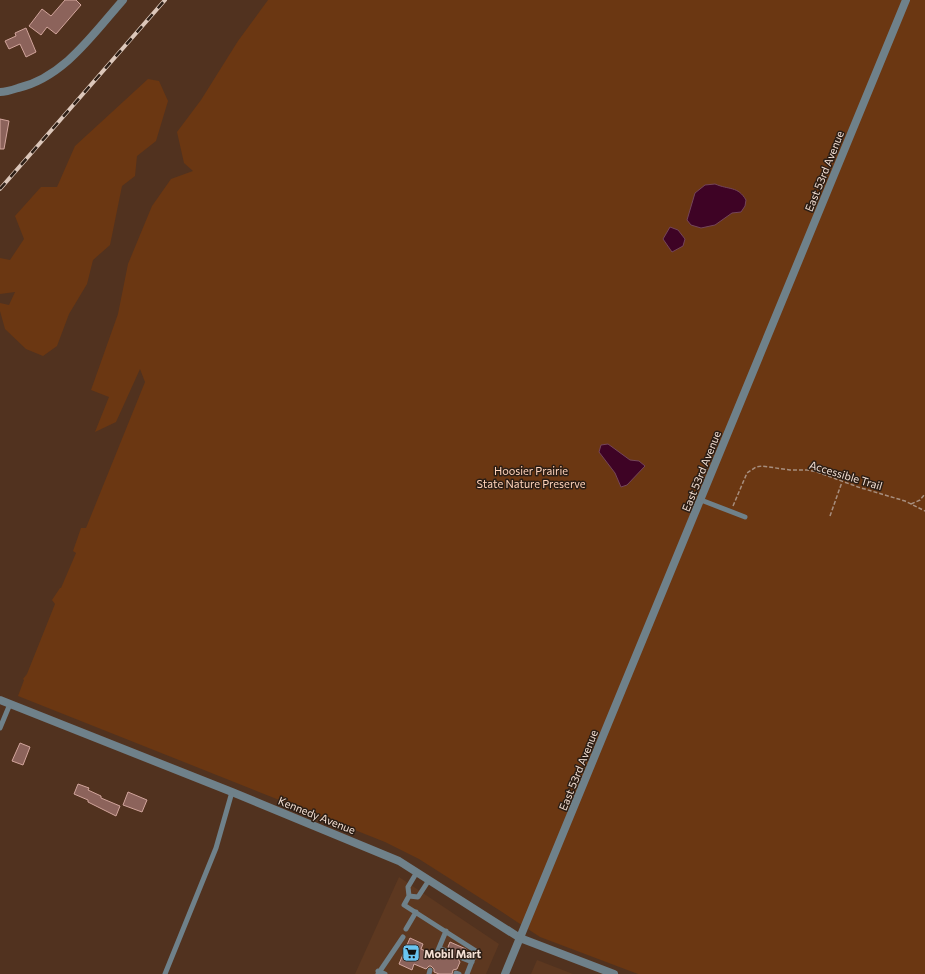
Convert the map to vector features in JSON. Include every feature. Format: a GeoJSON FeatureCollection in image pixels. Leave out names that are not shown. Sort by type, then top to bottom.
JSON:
{"type":"FeatureCollection","features":[{"type":"Feature","properties":{"kind":"street"},"geometry":{"type":"LineString","coordinates":[[0,92],[26,86],[44,79],[62,66],[86,42],[123,0]]}},
{"type":"Feature","properties":{"kind":"street","name":"East 53rd Avenue"},"geometry":{"type":"LineString","coordinates":[[505,974],[906,0]]}},
{"type":"Feature","properties":{"kind":"street","name":"Kennedy Avenue"},"geometry":{"type":"LineString","coordinates":[[0,700],[232,792],[399,861],[520,938],[614,974]]}},
{"type":"Feature","properties":{"kind":"lane"},"geometry":{"type":"LineString","coordinates":[[701,500],[745,516]]}},
{"type":"Feature","properties":{"kind":"lane"},"geometry":{"type":"LineString","coordinates":[[0,728],[10,704]]}},
{"type":"Feature","properties":{"kind":"lane"},"geometry":{"type":"LineString","coordinates":[[165,974],[216,848],[232,792]]}},
{"type":"Feature","properties":{"kind":"lane"},"geometry":{"type":"LineString","coordinates":[[418,872],[408,887],[409,896],[404,905],[476,951],[467,974]]}},
{"type":"Feature","properties":{"kind":"lane"},"geometry":{"type":"LineString","coordinates":[[409,896],[418,897],[429,880]]}},
{"type":"Feature","properties":{"kind":"lane"},"geometry":{"type":"LineString","coordinates":[[406,929],[416,912]]}},
{"type":"Feature","properties":{"kind":"lane"},"geometry":{"type":"LineString","coordinates":[[436,955],[446,931]]}},
{"type":"Feature","properties":{"kind":"lane"},"geometry":{"type":"LineString","coordinates":[[385,974],[378,973],[403,937]]}},
{"type":"Feature","properties":{"kind":"lane"},"geometry":{"type":"LineString","coordinates":[[439,948],[446,951]]}},
{"type":"Feature","properties":{"kind":"lane"},"geometry":{"type":"LineString","coordinates":[[462,958],[472,962]]}},
{"type":"Feature","properties":{"kind":"path","name":"Accessible Trail"},"geometry":{"type":"LineString","coordinates":[[731,511],[747,473],[756,467],[807,470],[911,504],[925,511]]}},
{"type":"Feature","properties":{"kind":"path"},"geometry":{"type":"LineString","coordinates":[[830,516],[843,481]]}},
{"type":"Feature","properties":{"kind":"path"},"geometry":{"type":"LineString","coordinates":[[911,504],[920,500],[925,494]]}},
{"type":"Feature","properties":{"kind":"shaded area"},"geometry":{"type":"Polygon","coordinates":[[[715,184],[740,192],[746,200],[745,206],[741,212],[732,213],[715,225],[701,228],[691,225],[687,220],[695,193],[705,185],[715,184]]]}},
{"type":"Feature","properties":{"kind":"shaded area"},"geometry":{"type":"Polygon","coordinates":[[[670,227],[678,230],[685,239],[683,246],[672,252],[663,239],[670,227]]]}},
{"type":"Feature","properties":{"kind":"shaded area"},"geometry":{"type":"Polygon","coordinates":[[[608,444],[630,460],[639,461],[645,466],[627,485],[621,487],[615,473],[599,452],[601,445],[608,444]]]}},
{"type":"Feature","properties":{"kind":"shaded area"},"geometry":{"type":"Polygon","coordinates":[[[399,877],[499,944],[486,974],[355,974],[399,877]]]}},
{"type":"Feature","properties":{"kind":"shaded area"},"geometry":{"type":"Polygon","coordinates":[[[537,960],[573,974],[531,974],[537,960]]]}},
{"type":"Feature","properties":{"kind":"green space","name":"Hoosier Prairie State Nature Preserve"},"geometry":{"type":"Polygon","coordinates":[[[268,0],[925,0],[925,974],[638,974],[540,937],[419,859],[385,842],[18,696],[24,680],[23,679],[27,674],[55,604],[52,600],[61,588],[76,553],[73,551],[81,528],[86,528],[145,382],[140,369],[116,422],[95,432],[109,397],[91,390],[118,314],[128,264],[152,206],[171,179],[193,171],[184,163],[177,132],[201,100],[238,41],[268,0]]]}},
{"type":"Feature","properties":{"kind":"green space"},"geometry":{"type":"Polygon","coordinates":[[[148,79],[159,81],[168,101],[156,141],[137,156],[135,176],[122,186],[110,245],[93,260],[87,284],[69,314],[57,346],[43,356],[26,349],[5,329],[0,311],[0,303],[9,305],[15,292],[0,294],[0,258],[10,260],[24,239],[15,216],[41,187],[57,187],[75,146],[148,79]]]}},
{"type":"Feature","properties":{"kind":"building"},"geometry":{"type":"Polygon","coordinates":[[[65,0],[76,0],[81,5],[56,34],[47,27],[41,35],[29,26],[42,9],[51,16],[65,0]]]}},
{"type":"Feature","properties":{"kind":"building"},"geometry":{"type":"Polygon","coordinates":[[[26,28],[36,52],[26,57],[20,44],[9,49],[5,41],[16,36],[15,33],[26,28]]]}},
{"type":"Feature","properties":{"kind":"building"},"geometry":{"type":"Polygon","coordinates":[[[0,119],[9,121],[4,149],[0,149],[0,119]]]}},
{"type":"Feature","properties":{"kind":"building"},"geometry":{"type":"Polygon","coordinates":[[[20,743],[30,747],[23,765],[12,761],[20,743]]]}},
{"type":"Feature","properties":{"kind":"building"},"geometry":{"type":"Polygon","coordinates":[[[78,784],[89,788],[88,790],[101,796],[101,798],[120,806],[116,816],[74,794],[78,784]]]}},
{"type":"Feature","properties":{"kind":"building"},"geometry":{"type":"Polygon","coordinates":[[[128,792],[147,800],[142,812],[123,805],[128,792]]]}},
{"type":"Feature","properties":{"kind":"building"},"geometry":{"type":"Polygon","coordinates":[[[410,938],[423,944],[421,949],[432,954],[435,959],[440,957],[443,958],[444,955],[449,954],[450,950],[448,947],[450,942],[466,949],[464,954],[458,956],[460,962],[457,969],[453,970],[452,974],[439,974],[434,972],[434,969],[431,966],[426,969],[414,964],[412,970],[399,964],[410,938]]]}},
{"type":"Feature","properties":{"kind":"railway"},"geometry":{"type":"LineString","coordinates":[[0,189],[165,0]]}},
{"type":"Feature","properties":{"kind":"place","name":"Mobil Mart"},"geometry":{"type":"Point","coordinates":[411,953]}}]}
